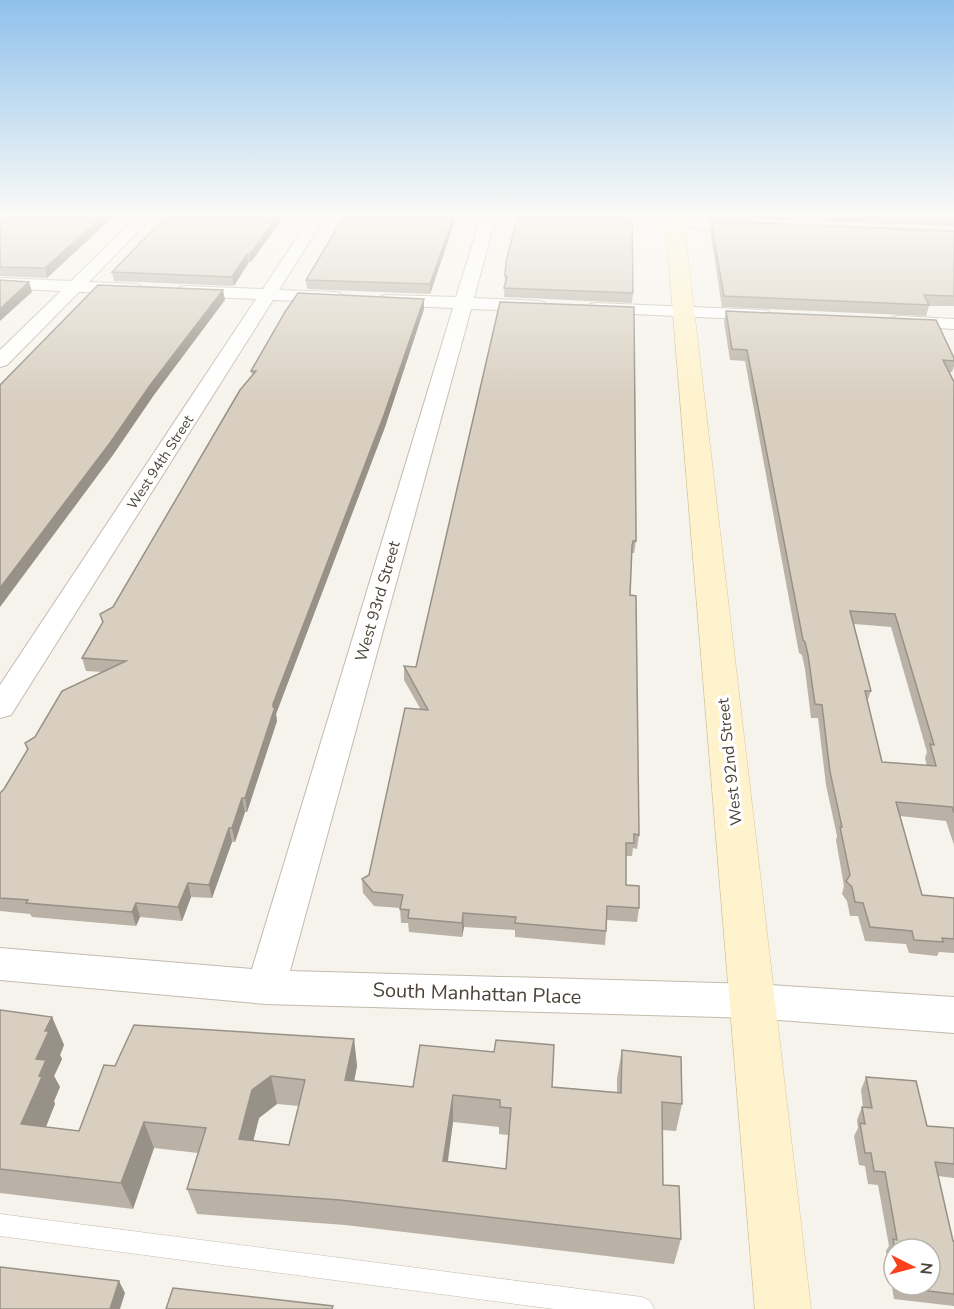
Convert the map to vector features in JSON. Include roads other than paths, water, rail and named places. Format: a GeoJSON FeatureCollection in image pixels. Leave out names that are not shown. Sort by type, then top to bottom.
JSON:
{"type":"FeatureCollection","features":[{"type":"Feature","properties":{"kind":"street"},"geometry":{"type":"LineString","coordinates":[[0,360],[85,276]]}},
{"type":"Feature","properties":{"kind":"street","name":"West 94th Street"},"geometry":{"type":"LineString","coordinates":[[0,708],[281,276]]}},
{"type":"Feature","properties":{"kind":"street","name":"West 93rd Street"},"geometry":{"type":"LineString","coordinates":[[266,987],[472,276]]}},
{"type":"Feature","properties":{"kind":"street","name":"West 92nd Street"},"geometry":{"type":"LineString","coordinates":[[681,276],[783,1309]]}},
{"type":"Feature","properties":{"kind":"street"},"geometry":{"type":"LineString","coordinates":[[0,283],[349,298]]}},
{"type":"Feature","properties":{"kind":"street"},"geometry":{"type":"LineString","coordinates":[[372,299],[557,307]]}},
{"type":"Feature","properties":{"kind":"street"},"geometry":{"type":"LineString","coordinates":[[580,308],[778,316]]}},
{"type":"Feature","properties":{"kind":"street"},"geometry":{"type":"LineString","coordinates":[[884,321],[954,324]]}},
{"type":"Feature","properties":{"kind":"street","name":"South Manhattan Place"},"geometry":{"type":"LineString","coordinates":[[0,964],[266,987],[753,1002],[954,1015]]}},
{"type":"Feature","properties":{"kind":"lane"},"geometry":{"type":"LineString","coordinates":[[0,1225],[642,1309]]}}]}
